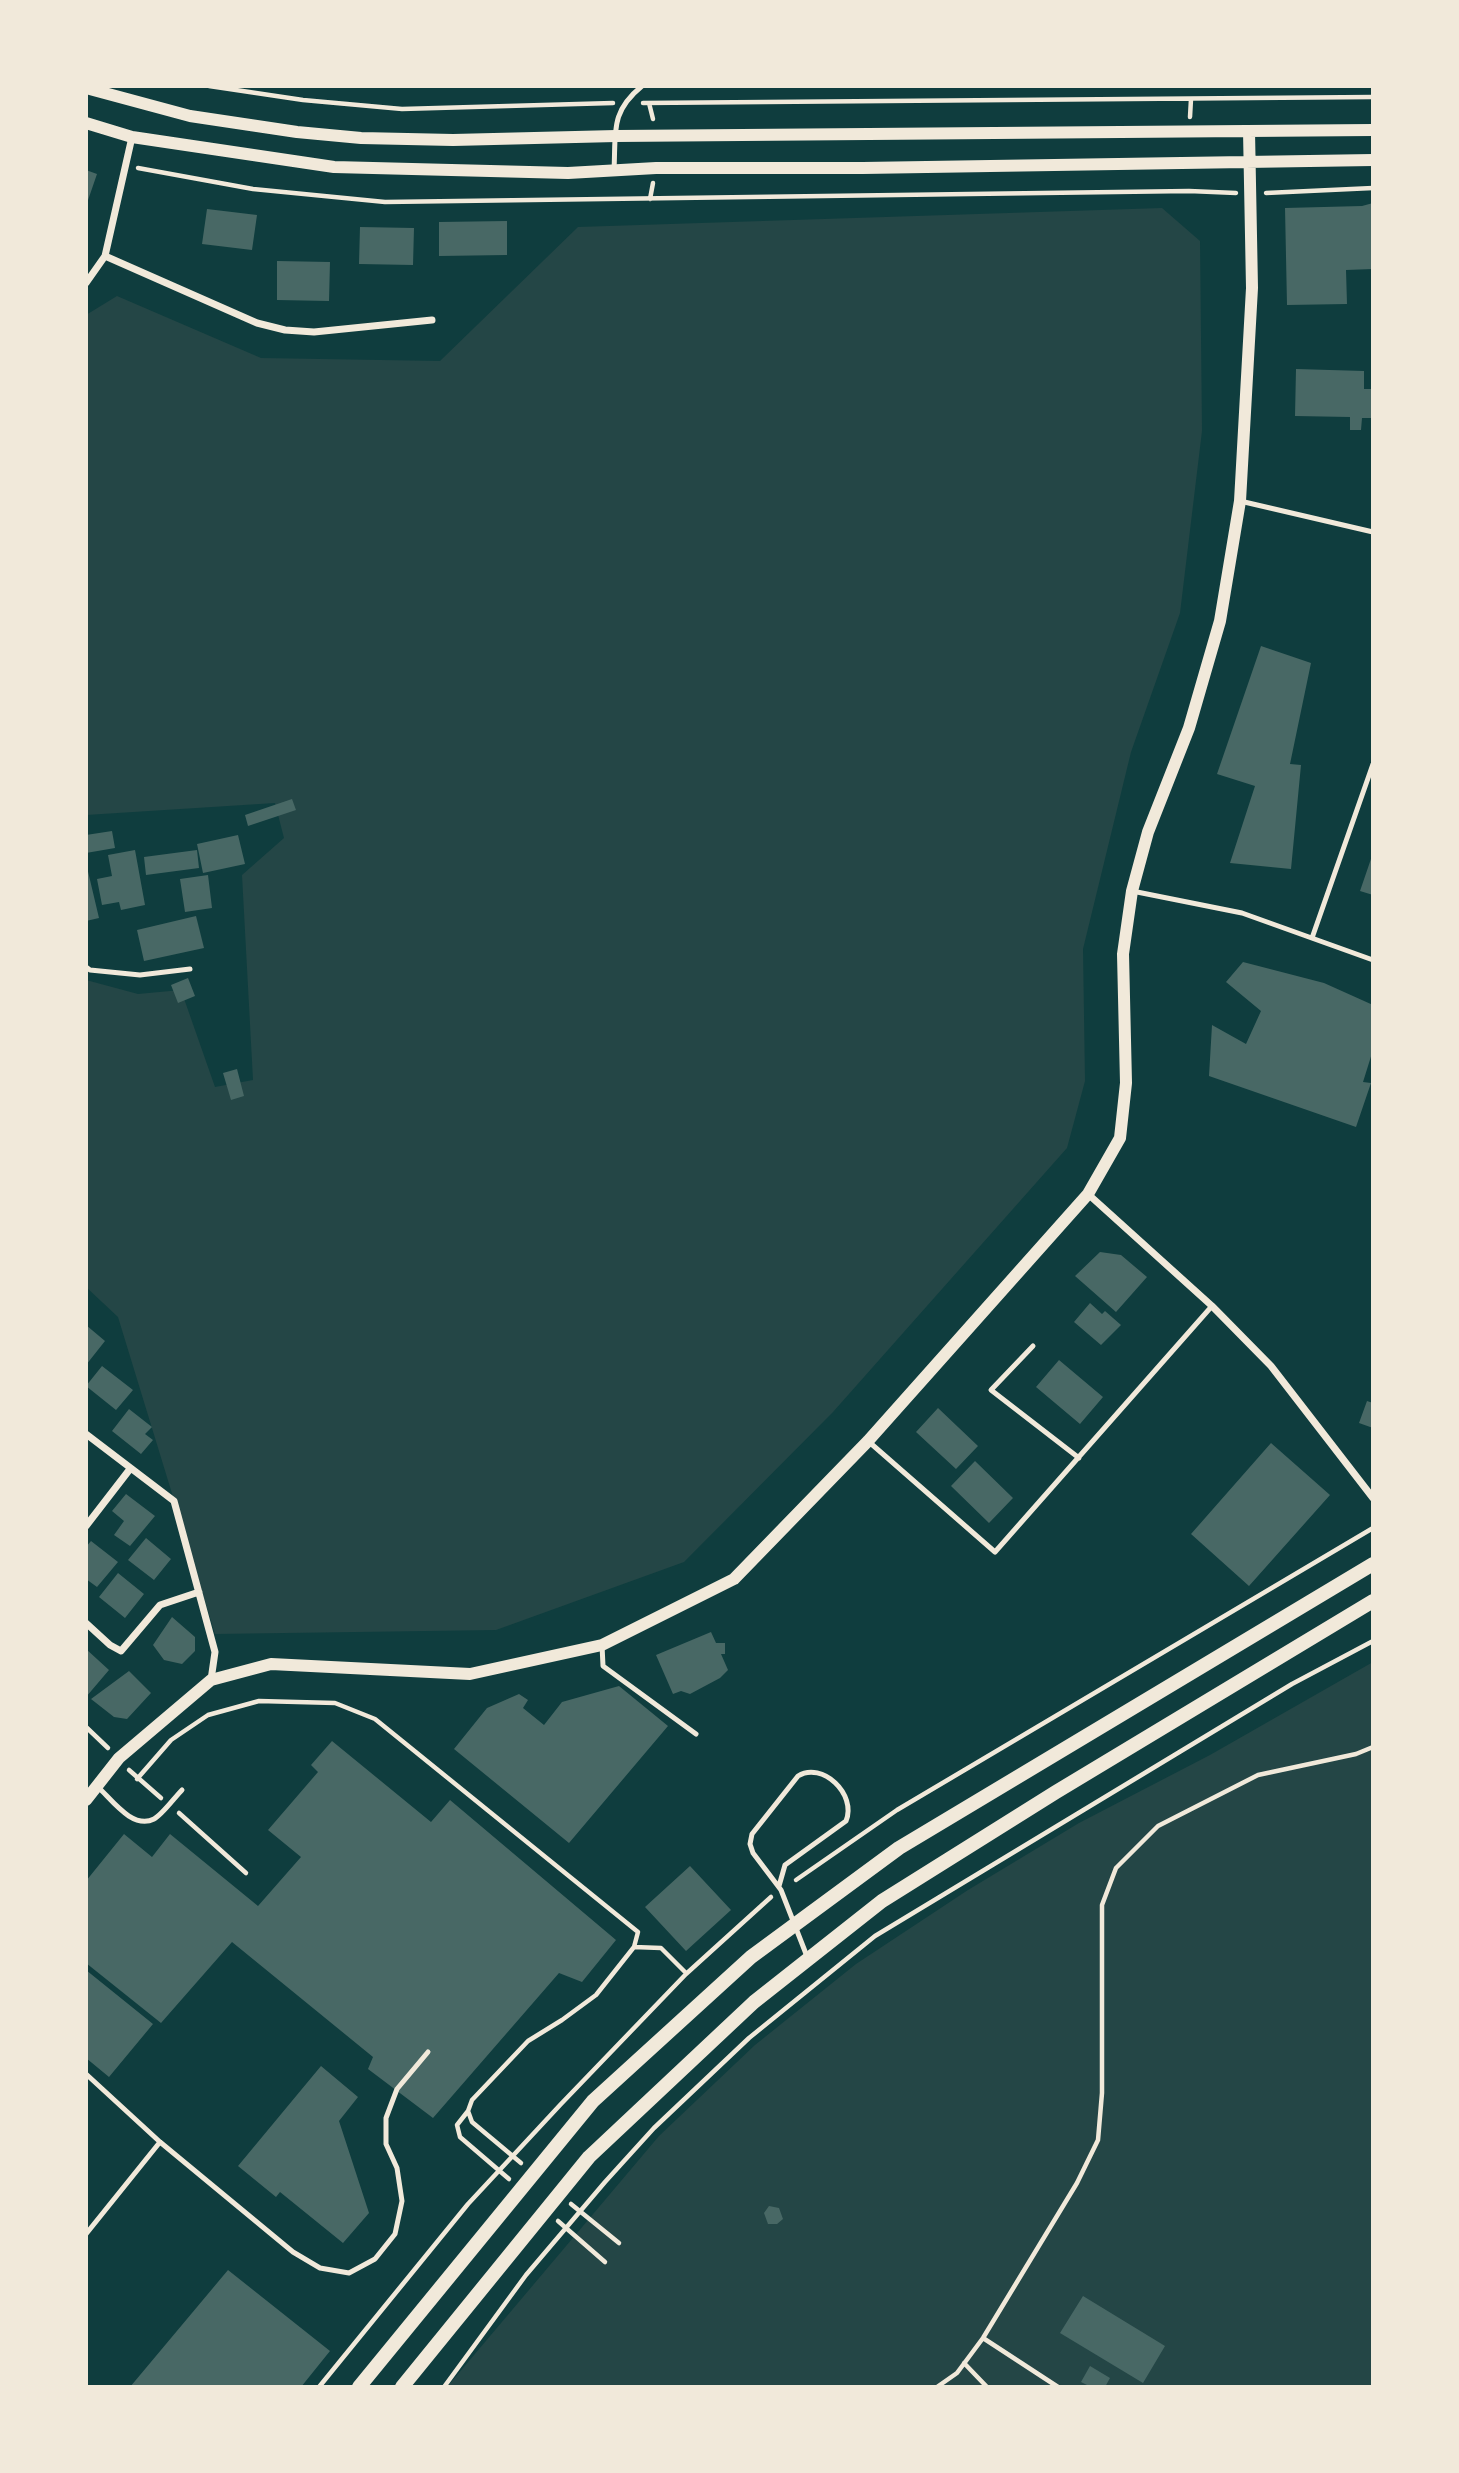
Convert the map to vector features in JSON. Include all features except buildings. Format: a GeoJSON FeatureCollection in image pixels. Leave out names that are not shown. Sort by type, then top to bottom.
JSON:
{"type":"FeatureCollection","features":[{"type":"Feature","properties":{"kind":"main road"},"geometry":{"type":"LineString","coordinates":[[359,2387],[593,2101],[751,1957],[899,1848],[1373,1564]]}},
{"type":"Feature","properties":{"kind":"main road"},"geometry":{"type":"LineString","coordinates":[[402,2387],[589,2157],[754,2001],[882,1901],[1056,1792],[1373,1601]]}},
{"type":"Feature","properties":{"kind":"street"},"geometry":{"type":"LineString","coordinates":[[86,88],[190,116],[335,135],[453,140],[616,136],[1373,130]]}},
{"type":"Feature","properties":{"kind":"street"},"geometry":{"type":"LineString","coordinates":[[86,123],[132,137],[334,167],[568,173],[614,170],[1373,160]]}},
{"type":"Feature","properties":{"kind":"street"},"geometry":{"type":"LineString","coordinates":[[86,1800],[118,1758],[211,1680],[271,1664],[470,1674],[602,1645],[734,1578],[868,1441],[1088,1195],[1120,1138],[1126,1083],[1123,954],[1132,891],[1148,832],[1189,728],[1220,621],[1240,501],[1252,288],[1249,131]]}},
{"type":"Feature","properties":{"kind":"street"},"geometry":{"type":"LineString","coordinates":[[86,283],[105,256],[132,137]]}},
{"type":"Feature","properties":{"kind":"street"},"geometry":{"type":"LineString","coordinates":[[105,256],[257,323],[285,330],[314,331],[432,320]]}},
{"type":"Feature","properties":{"kind":"street"},"geometry":{"type":"LineString","coordinates":[[1088,1195],[1212,1306],[1278,1376],[1373,1498]]}},
{"type":"Feature","properties":{"kind":"street"},"geometry":{"type":"LineString","coordinates":[[86,1434],[174,1501],[215,1652],[211,1680]]}},
{"type":"Feature","properties":{"kind":"street"},"geometry":{"type":"LineString","coordinates":[[86,1526],[130,1469]]}},
{"type":"Feature","properties":{"kind":"street"},"geometry":{"type":"LineString","coordinates":[[86,1623],[110,1645],[121,1651],[160,1605],[199,1592]]}},
{"type":"Feature","properties":{"kind":"lane"},"geometry":{"type":"LineString","coordinates":[[614,170],[617,114],[642,86]]}},
{"type":"Feature","properties":{"kind":"lane"},"geometry":{"type":"LineString","coordinates":[[1240,501],[1373,532]]}},
{"type":"Feature","properties":{"kind":"lane"},"geometry":{"type":"LineString","coordinates":[[1312,938],[1373,764]]}},
{"type":"Feature","properties":{"kind":"lane"},"geometry":{"type":"LineString","coordinates":[[1132,891],[1241,913],[1373,961]]}},
{"type":"Feature","properties":{"kind":"lane"},"geometry":{"type":"LineString","coordinates":[[86,967],[90,970],[140,975],[190,969]]}},
{"type":"Feature","properties":{"kind":"lane"},"geometry":{"type":"LineString","coordinates":[[868,1441],[995,1552],[1212,1306]]}},
{"type":"Feature","properties":{"kind":"lane"},"geometry":{"type":"LineString","coordinates":[[1033,1346],[991,1390],[1079,1458]]}},
{"type":"Feature","properties":{"kind":"lane"},"geometry":{"type":"LineString","coordinates":[[602,1645],[603,1666],[696,1734]]}},
{"type":"Feature","properties":{"kind":"lane"},"geometry":{"type":"LineString","coordinates":[[779,1886],[785,1865],[846,1821],[849,1814],[847,1796],[820,1773],[804,1772],[798,1776],[752,1834],[750,1844],[753,1853],[779,1886],[808,1959]]}},
{"type":"Feature","properties":{"kind":"lane"},"geometry":{"type":"LineString","coordinates":[[97,1786],[125,1813],[141,1821],[155,1819],[183,1790]]}},
{"type":"Feature","properties":{"kind":"lane"},"geometry":{"type":"LineString","coordinates":[[86,2074],[160,2142],[293,2252],[320,2268],[349,2273],[375,2259],[395,2234],[402,2201],[397,2168],[386,2144],[386,2118],[397,2089],[428,2052]]}},
{"type":"Feature","properties":{"kind":"lane"},"geometry":{"type":"LineString","coordinates":[[86,2234],[160,2142]]}},
{"type":"Feature","properties":{"kind":"path"},"geometry":{"type":"LineString","coordinates":[[209,86],[303,100],[402,109],[625,103],[1373,97]]}},
{"type":"Feature","properties":{"kind":"path"},"geometry":{"type":"LineString","coordinates":[[125,165],[253,189],[385,202],[1189,191],[1251,194],[1373,188]]}},
{"type":"Feature","properties":{"kind":"path"},"geometry":{"type":"LineString","coordinates":[[444,2387],[526,2275],[654,2129],[749,2038],[875,1936],[1292,1685],[1373,1641]]}},
{"type":"Feature","properties":{"kind":"path"},"geometry":{"type":"LineString","coordinates":[[137,1779],[171,1740],[208,1715],[259,1701],[335,1703],[375,1719],[638,1932],[634,1947],[596,1995],[528,2041],[472,2100],[468,2111],[457,2125],[460,2137],[470,2146]]}},
{"type":"Feature","properties":{"kind":"path"},"geometry":{"type":"LineString","coordinates":[[86,1727],[137,1779],[246,1873]]}},
{"type":"Feature","properties":{"kind":"path"},"geometry":{"type":"LineString","coordinates":[[937,2387],[957,2373],[983,2338],[1077,2183],[1098,2140],[1102,2092],[1102,1905],[1116,1868],[1158,1826],[1258,1775],[1356,1754],[1373,1747]]}},
{"type":"Feature","properties":{"kind":"path"},"geometry":{"type":"LineString","coordinates":[[634,1947],[661,1948],[686,1973]]}},
{"type":"Feature","properties":{"kind":"path"},"geometry":{"type":"LineString","coordinates":[[468,2111],[472,2122],[485,2132]]}},
{"type":"Feature","properties":{"kind":"path"},"geometry":{"type":"LineString","coordinates":[[592,2221],[619,2243]]}},
{"type":"Feature","properties":{"kind":"path"},"geometry":{"type":"LineString","coordinates":[[578,2238],[605,2262]]}},
{"type":"Feature","properties":{"kind":"path"},"geometry":{"type":"LineString","coordinates":[[983,2338],[1058,2387]]}},
{"type":"Feature","properties":{"kind":"path"},"geometry":{"type":"LineString","coordinates":[[964,2363],[987,2387]]}},
{"type":"Feature","properties":{"kind":"shaded area"},"geometry":{"type":"Polygon","coordinates":[[[1162,208],[1200,241],[1202,431],[1180,613],[1131,752],[1083,949],[1085,1081],[1067,1148],[833,1412],[684,1562],[496,1630],[215,1634],[118,1317],[86,1287],[86,980],[138,994],[181,990],[215,1087],[253,1080],[242,875],[284,838],[275,803],[86,815],[86,315],[117,296],[261,358],[440,361],[578,227],[1162,208]]]}},
{"type":"Feature","properties":{"kind":"shaded area"},"geometry":{"type":"Polygon","coordinates":[[[1373,1662],[1373,2387],[447,2387],[659,2136],[755,2045],[856,1964],[968,1890],[1079,1823],[1210,1755],[1373,1662]]]}}]}
